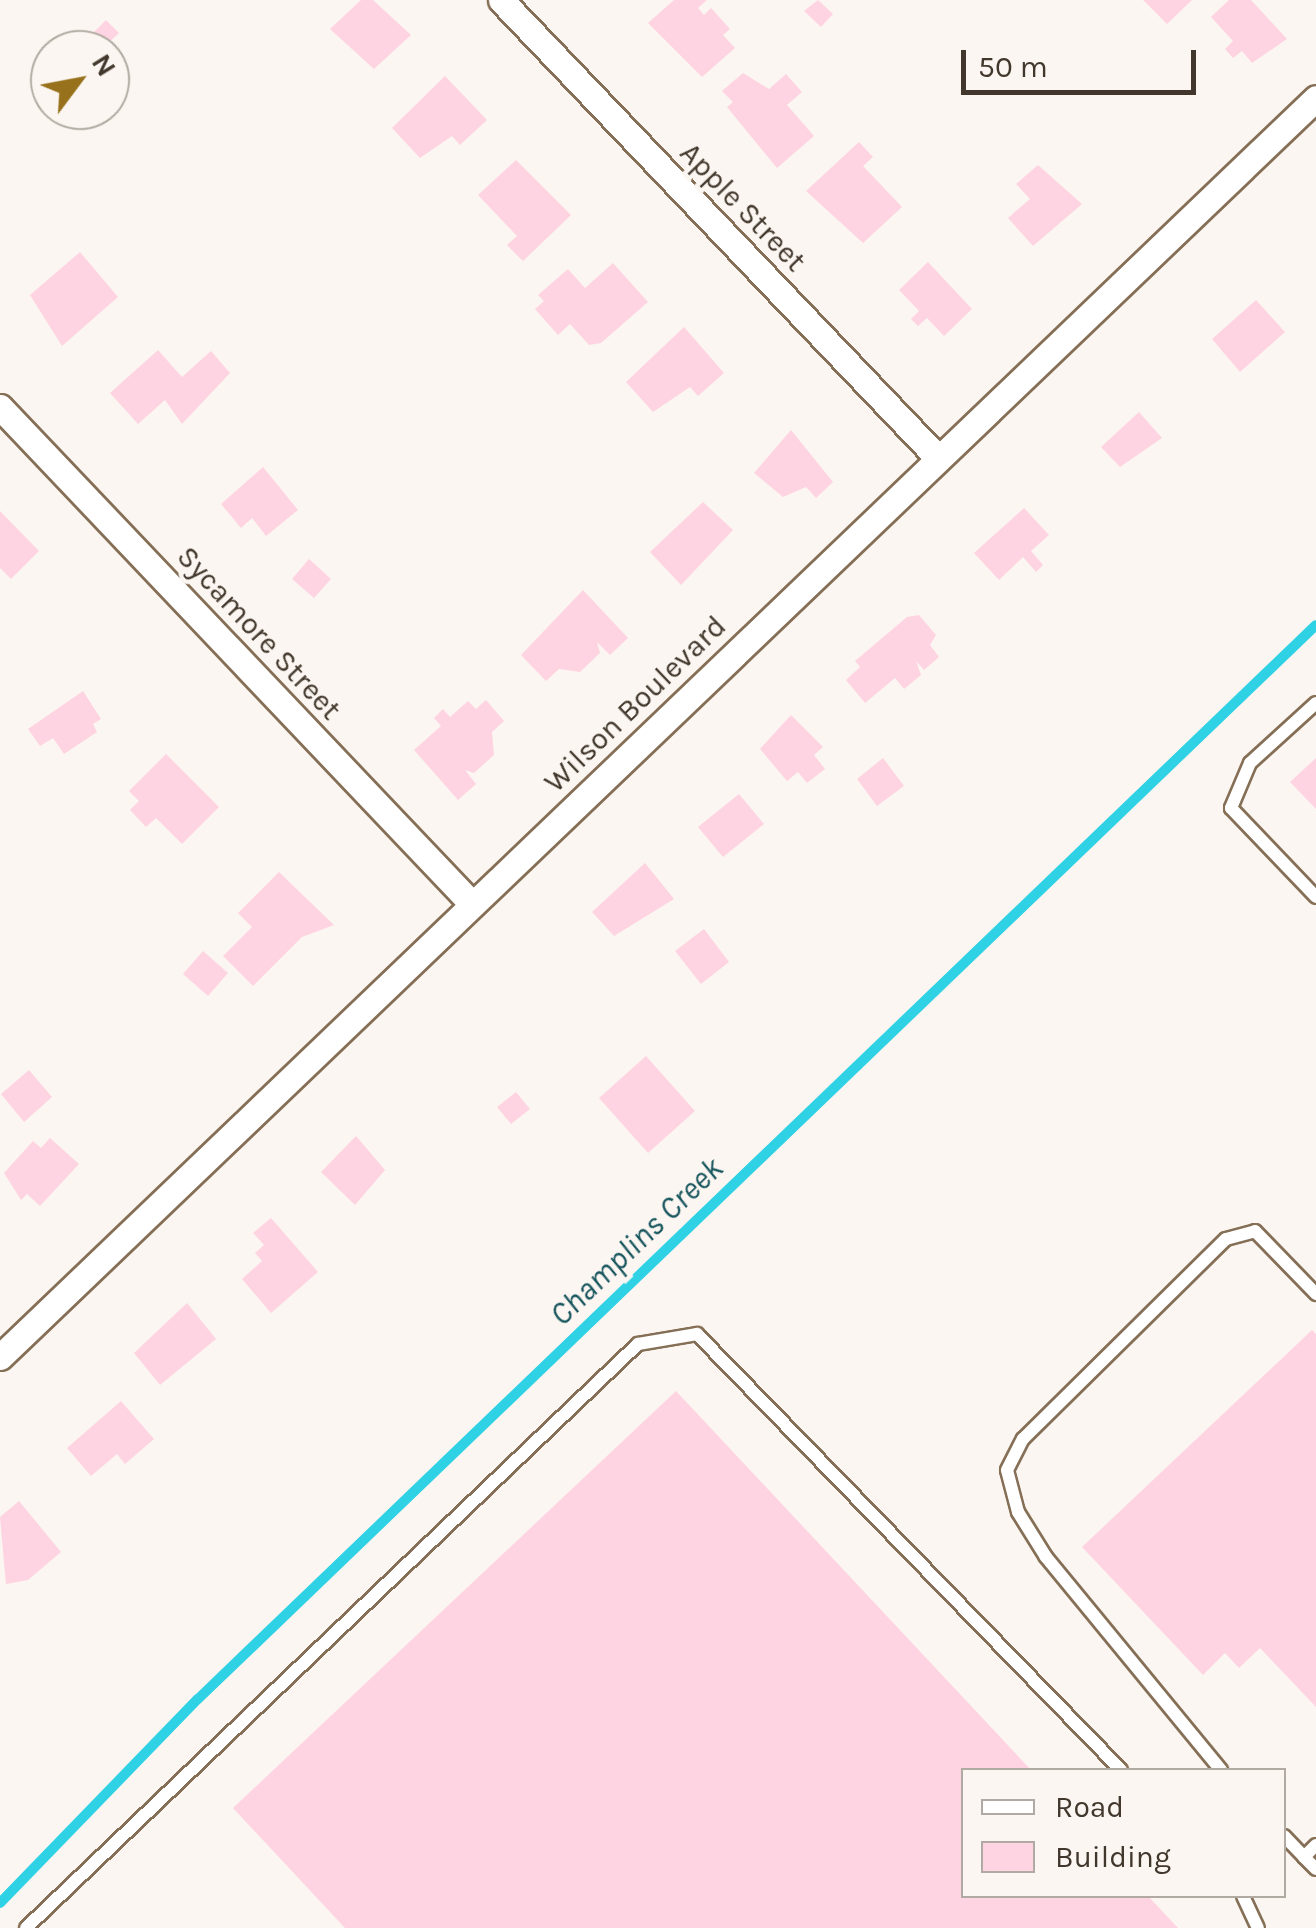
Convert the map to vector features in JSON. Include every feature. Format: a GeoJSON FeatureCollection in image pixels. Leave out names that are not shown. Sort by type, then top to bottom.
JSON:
{"type":"FeatureCollection","features":[{"type":"Feature","properties":{"kind":"street","name":"Apple Street"},"geometry":{"type":"LineString","coordinates":[[502,0],[938,458]]}},
{"type":"Feature","properties":{"kind":"street","name":"Wilson Boulevard"},"geometry":{"type":"LineString","coordinates":[[2,1351],[1316,98]]}},
{"type":"Feature","properties":{"kind":"street","name":"Sycamore Street"},"geometry":{"type":"LineString","coordinates":[[0,407],[472,904]]}},
{"type":"Feature","properties":{"kind":"lane"},"geometry":{"type":"LineString","coordinates":[[1316,703],[1250,764],[1231,808],[1316,897]]}},
{"type":"Feature","properties":{"kind":"lane"},"geometry":{"type":"LineString","coordinates":[[1219,1768],[1132,1672],[1046,1557],[1018,1512],[1006,1470],[1024,1440],[1226,1239],[1255,1231],[1316,1294]]}},
{"type":"Feature","properties":{"kind":"lane"},"geometry":{"type":"LineString","coordinates":[[28,1927],[638,1344],[698,1334],[1119,1768]]}},
{"type":"Feature","properties":{"kind":"lane"},"geometry":{"type":"LineString","coordinates":[[1286,1838],[1316,1869]]}},
{"type":"Feature","properties":{"kind":"lane"},"geometry":{"type":"LineString","coordinates":[[1304,1856],[1316,1845]]}},
{"type":"Feature","properties":{"kind":"lane"},"geometry":{"type":"LineString","coordinates":[[1243,1898],[1258,1928]]}},
{"type":"Feature","properties":{"kind":"building"},"geometry":{"type":"Polygon","coordinates":[[[361,0],[373,0],[411,35],[374,69],[330,29],[361,0]]]}},
{"type":"Feature","properties":{"kind":"building"},"geometry":{"type":"Polygon","coordinates":[[[674,0],[707,0],[698,8],[704,15],[711,8],[730,29],[723,35],[735,48],[702,77],[648,23],[674,0]]]}},
{"type":"Feature","properties":{"kind":"building"},"geometry":{"type":"Polygon","coordinates":[[[818,0],[833,14],[821,27],[804,11],[818,0]]]}},
{"type":"Feature","properties":{"kind":"building"},"geometry":{"type":"Polygon","coordinates":[[[1143,0],[1192,0],[1167,24],[1143,0]]]}},
{"type":"Feature","properties":{"kind":"building"},"geometry":{"type":"Polygon","coordinates":[[[1229,0],[1251,0],[1287,39],[1252,63],[1242,51],[1233,58],[1225,49],[1233,41],[1211,17],[1229,0]]]}},
{"type":"Feature","properties":{"kind":"building"},"geometry":{"type":"Polygon","coordinates":[[[106,20],[116,30],[96,30],[106,20]]]}},
{"type":"Feature","properties":{"kind":"building"},"geometry":{"type":"Polygon","coordinates":[[[743,73],[769,89],[786,74],[802,92],[787,105],[814,136],[777,168],[727,107],[733,102],[722,91],[743,73]]]}},
{"type":"Feature","properties":{"kind":"building"},"geometry":{"type":"Polygon","coordinates":[[[445,76],[487,120],[460,145],[452,136],[420,158],[392,128],[445,76]]]}},
{"type":"Feature","properties":{"kind":"building"},"geometry":{"type":"Polygon","coordinates":[[[859,142],[873,157],[863,166],[902,207],[863,243],[806,191],[859,142]]]}},
{"type":"Feature","properties":{"kind":"building"},"geometry":{"type":"Polygon","coordinates":[[[516,160],[571,215],[523,261],[507,245],[517,236],[478,195],[516,160]]]}},
{"type":"Feature","properties":{"kind":"building"},"geometry":{"type":"Polygon","coordinates":[[[1038,165],[1082,204],[1033,246],[1008,218],[1030,199],[1016,184],[1038,165]]]}},
{"type":"Feature","properties":{"kind":"building"},"geometry":{"type":"Polygon","coordinates":[[[80,252],[118,297],[62,346],[30,295],[80,252]]]}},
{"type":"Feature","properties":{"kind":"building"},"geometry":{"type":"Polygon","coordinates":[[[928,262],[972,309],[944,336],[927,318],[918,326],[911,319],[919,311],[899,290],[928,262]]]}},
{"type":"Feature","properties":{"kind":"building"},"geometry":{"type":"Polygon","coordinates":[[[613,263],[648,302],[601,343],[589,345],[570,324],[558,335],[535,309],[544,301],[538,295],[568,269],[585,288],[613,263]]]}},
{"type":"Feature","properties":{"kind":"building"},"geometry":{"type":"Polygon","coordinates":[[[1256,300],[1285,332],[1240,372],[1212,339],[1256,300]]]}},
{"type":"Feature","properties":{"kind":"building"},"geometry":{"type":"Polygon","coordinates":[[[684,327],[724,373],[698,396],[690,387],[653,412],[626,382],[684,327]]]}},
{"type":"Feature","properties":{"kind":"building"},"geometry":{"type":"Polygon","coordinates":[[[158,350],[182,377],[211,351],[230,373],[182,424],[165,400],[138,424],[110,393],[158,350]]]}},
{"type":"Feature","properties":{"kind":"building"},"geometry":{"type":"Polygon","coordinates":[[[1139,412],[1162,438],[1120,467],[1101,447],[1139,412]]]}},
{"type":"Feature","properties":{"kind":"building"},"geometry":{"type":"Polygon","coordinates":[[[791,430],[833,482],[816,498],[806,487],[783,497],[754,473],[791,430]]]}},
{"type":"Feature","properties":{"kind":"building"},"geometry":{"type":"Polygon","coordinates":[[[263,467],[298,510],[266,536],[252,518],[241,528],[221,504],[263,467]]]}},
{"type":"Feature","properties":{"kind":"building"},"geometry":{"type":"Polygon","coordinates":[[[703,502],[733,530],[681,585],[650,552],[703,502]]]}},
{"type":"Feature","properties":{"kind":"building"},"geometry":{"type":"Polygon","coordinates":[[[1024,508],[1049,535],[1031,551],[1043,565],[1036,572],[1023,557],[999,580],[974,553],[1024,508]]]}},
{"type":"Feature","properties":{"kind":"building"},"geometry":{"type":"Polygon","coordinates":[[[0,511],[39,551],[11,579],[0,568],[0,511]]]}},
{"type":"Feature","properties":{"kind":"building"},"geometry":{"type":"Polygon","coordinates":[[[309,559],[331,579],[314,598],[292,579],[309,559]]]}},
{"type":"Feature","properties":{"kind":"building"},"geometry":{"type":"Polygon","coordinates":[[[583,590],[628,638],[610,655],[597,642],[600,653],[580,672],[559,669],[546,681],[521,655],[583,590]]]}},
{"type":"Feature","properties":{"kind":"building"},"geometry":{"type":"Polygon","coordinates":[[[919,615],[936,635],[930,645],[939,657],[924,670],[916,661],[921,675],[904,689],[895,678],[865,703],[846,680],[860,667],[855,661],[907,617],[919,615]]]}},
{"type":"Feature","properties":{"kind":"building"},"geometry":{"type":"Polygon","coordinates":[[[83,691],[101,719],[93,724],[97,732],[64,754],[53,738],[40,746],[28,729],[83,691]]]}},
{"type":"Feature","properties":{"kind":"building"},"geometry":{"type":"Polygon","coordinates":[[[486,700],[504,721],[492,732],[494,755],[474,773],[465,770],[476,784],[458,800],[414,750],[441,726],[434,718],[443,709],[450,717],[468,701],[476,709],[486,700]]]}},
{"type":"Feature","properties":{"kind":"building"},"geometry":{"type":"Polygon","coordinates":[[[791,715],[823,747],[814,755],[825,769],[807,783],[798,772],[787,781],[760,749],[791,715]]]}},
{"type":"Feature","properties":{"kind":"building"},"geometry":{"type":"Polygon","coordinates":[[[166,754],[219,807],[182,844],[156,818],[146,827],[130,810],[139,801],[129,791],[166,754]]]}},
{"type":"Feature","properties":{"kind":"building"},"geometry":{"type":"Polygon","coordinates":[[[883,758],[904,786],[877,806],[857,779],[883,758]]]}},
{"type":"Feature","properties":{"kind":"building"},"geometry":{"type":"Polygon","coordinates":[[[1316,758],[1316,809],[1290,782],[1316,758]]]}},
{"type":"Feature","properties":{"kind":"building"},"geometry":{"type":"Polygon","coordinates":[[[739,794],[764,824],[723,857],[698,827],[739,794]]]}},
{"type":"Feature","properties":{"kind":"building"},"geometry":{"type":"Polygon","coordinates":[[[645,863],[674,899],[614,936],[592,912],[645,863]]]}},
{"type":"Feature","properties":{"kind":"building"},"geometry":{"type":"Polygon","coordinates":[[[279,872],[334,925],[302,937],[253,986],[223,956],[252,927],[238,913],[279,872]]]}},
{"type":"Feature","properties":{"kind":"building"},"geometry":{"type":"Polygon","coordinates":[[[704,929],[729,962],[701,984],[675,951],[704,929]]]}},
{"type":"Feature","properties":{"kind":"building"},"geometry":{"type":"Polygon","coordinates":[[[203,951],[228,973],[208,996],[183,974],[203,951]]]}},
{"type":"Feature","properties":{"kind":"building"},"geometry":{"type":"Polygon","coordinates":[[[646,1056],[695,1111],[648,1153],[599,1098],[646,1056]]]}},
{"type":"Feature","properties":{"kind":"building"},"geometry":{"type":"Polygon","coordinates":[[[29,1070],[52,1097],[24,1122],[1,1094],[29,1070]]]}},
{"type":"Feature","properties":{"kind":"building"},"geometry":{"type":"Polygon","coordinates":[[[516,1092],[530,1109],[511,1124],[497,1107],[516,1092]]]}},
{"type":"Feature","properties":{"kind":"building"},"geometry":{"type":"Polygon","coordinates":[[[356,1136],[385,1170],[355,1205],[321,1172],[356,1136]]]}},
{"type":"Feature","properties":{"kind":"building"},"geometry":{"type":"Polygon","coordinates":[[[50,1138],[79,1164],[40,1206],[27,1194],[21,1200],[4,1173],[33,1141],[41,1148],[50,1138]]]}},
{"type":"Feature","properties":{"kind":"building"},"geometry":{"type":"Polygon","coordinates":[[[271,1218],[318,1272],[271,1313],[242,1279],[262,1261],[255,1253],[264,1245],[253,1233],[271,1218]]]}},
{"type":"Feature","properties":{"kind":"building"},"geometry":{"type":"Polygon","coordinates":[[[187,1303],[216,1339],[160,1385],[134,1353],[187,1303]]]}},
{"type":"Feature","properties":{"kind":"building"},"geometry":{"type":"Polygon","coordinates":[[[1312,1330],[1316,1334],[1316,1707],[1260,1648],[1239,1668],[1225,1653],[1203,1675],[1082,1547],[1312,1330]]]}},
{"type":"Feature","properties":{"kind":"building"},"geometry":{"type":"Polygon","coordinates":[[[676,1391],[1029,1768],[961,1768],[961,1898],[1150,1898],[1178,1928],[345,1928],[233,1808],[676,1391]]]}},
{"type":"Feature","properties":{"kind":"building"},"geometry":{"type":"Polygon","coordinates":[[[121,1401],[154,1439],[125,1464],[117,1454],[91,1476],[67,1448],[121,1401]]]}},
{"type":"Feature","properties":{"kind":"building"},"geometry":{"type":"Polygon","coordinates":[[[19,1501],[61,1552],[28,1580],[6,1584],[0,1517],[19,1501]]]}},
{"type":"Feature","properties":{"kind":"waterway","name":"Champlins Creek"},"geometry":{"type":"LineString","coordinates":[[0,1903],[198,1699],[1316,625]]}}]}
